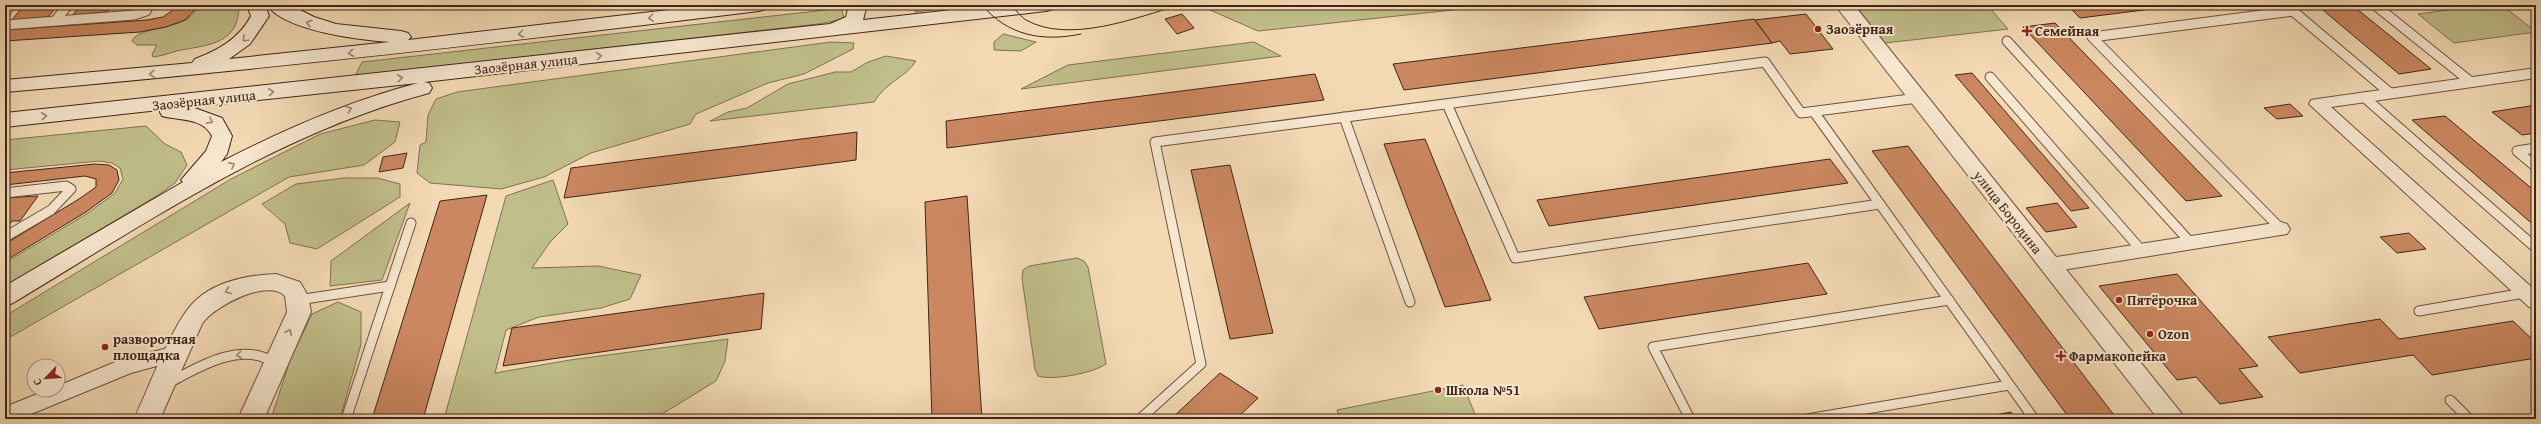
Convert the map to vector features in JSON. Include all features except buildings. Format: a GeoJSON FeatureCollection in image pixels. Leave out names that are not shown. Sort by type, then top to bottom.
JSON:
{"type":"FeatureCollection","features":[{"type":"Feature","properties":{"kind":"main road"},"geometry":{"type":"LineString","coordinates":[[177,72],[226,53],[245,40],[254,29],[260,16],[256,5]]}},
{"type":"Feature","properties":{"kind":"main road"},"geometry":{"type":"LineString","coordinates":[[276,5],[299,20],[331,30],[414,38],[486,38]]}},
{"type":"Feature","properties":{"kind":"main road"},"geometry":{"type":"LineString","coordinates":[[5,86],[177,72],[486,38],[759,5]]}},
{"type":"Feature","properties":{"kind":"main road"},"geometry":{"type":"LineString","coordinates":[[834,29],[853,22],[857,17],[858,5]]}},
{"type":"Feature","properties":{"kind":"main road","name":"Заозёрная улица"},"geometry":{"type":"LineString","coordinates":[[5,120],[514,66],[834,29],[902,13],[1046,5]]}},
{"type":"Feature","properties":{"kind":"main road","name":"улица Бородина"},"geometry":{"type":"LineString","coordinates":[[1844,5],[2172,419]]}},
{"type":"Feature","properties":{"kind":"main road"},"geometry":{"type":"LineString","coordinates":[[5,297],[173,197],[274,143],[337,114],[380,98],[514,66]]}},
{"type":"Feature","properties":{"kind":"main road"},"geometry":{"type":"LineString","coordinates":[[131,107],[196,114],[215,123],[222,136],[216,154],[203,170],[173,197]]}},
{"type":"Feature","properties":{"kind":"main road"},"geometry":{"type":"LineString","coordinates":[[146,419],[195,314],[210,300],[224,293],[266,283],[285,284],[292,288],[298,300],[298,312],[251,419]]}},
{"type":"Feature","properties":{"kind":"street"},"geometry":{"type":"LineString","coordinates":[[2533,295],[2317,104],[2536,73]]}},
{"type":"Feature","properties":{"kind":"street"},"geometry":{"type":"LineString","coordinates":[[2050,265],[2281,229]]}},
{"type":"Feature","properties":{"kind":"street"},"geometry":{"type":"LineString","coordinates":[[5,416],[127,366],[176,354]]}},
{"type":"Feature","properties":{"kind":"lane"},"geometry":{"type":"LineString","coordinates":[[5,12],[11,5]]}},
{"type":"Feature","properties":{"kind":"lane"},"geometry":{"type":"LineString","coordinates":[[55,21],[68,5]]}},
{"type":"Feature","properties":{"kind":"lane"},"geometry":{"type":"LineString","coordinates":[[5,25],[134,15],[146,11],[149,5]]}},
{"type":"Feature","properties":{"kind":"lane"},"geometry":{"type":"LineString","coordinates":[[2375,5],[2471,82]]}},
{"type":"Feature","properties":{"kind":"lane"},"geometry":{"type":"LineString","coordinates":[[2281,229],[2092,37],[2293,11],[2390,94]]}},
{"type":"Feature","properties":{"kind":"lane"},"geometry":{"type":"LineString","coordinates":[[2007,41],[2191,243]]}},
{"type":"Feature","properties":{"kind":"lane"},"geometry":{"type":"LineString","coordinates":[[1140,419],[1201,364],[1155,142],[1764,62],[1801,113],[1918,98]]}},
{"type":"Feature","properties":{"kind":"lane"},"geometry":{"type":"LineString","coordinates":[[1990,77],[2142,251]]}},
{"type":"Feature","properties":{"kind":"lane"},"geometry":{"type":"LineString","coordinates":[[2364,97],[2536,248]]}},
{"type":"Feature","properties":{"kind":"lane"},"geometry":{"type":"LineString","coordinates":[[1447,104],[1515,258],[1880,204]]}},
{"type":"Feature","properties":{"kind":"lane"},"geometry":{"type":"LineString","coordinates":[[1814,112],[2034,419]]}},
{"type":"Feature","properties":{"kind":"lane"},"geometry":{"type":"LineString","coordinates":[[1344,117],[1410,302]]}},
{"type":"Feature","properties":{"kind":"lane"},"geometry":{"type":"LineString","coordinates":[[2536,148],[2517,151],[2536,167]]}},
{"type":"Feature","properties":{"kind":"lane"},"geometry":{"type":"LineString","coordinates":[[5,193],[66,186],[71,189],[67,197],[54,207],[5,237]]}},
{"type":"Feature","properties":{"kind":"lane"},"geometry":{"type":"LineString","coordinates":[[346,419],[411,223]]}},
{"type":"Feature","properties":{"kind":"lane"},"geometry":{"type":"LineString","coordinates":[[298,300],[390,286]]}},
{"type":"Feature","properties":{"kind":"lane"},"geometry":{"type":"LineString","coordinates":[[2419,311],[2533,295]]}},
{"type":"Feature","properties":{"kind":"lane"},"geometry":{"type":"LineString","coordinates":[[1690,419],[1654,347],[1949,300]]}},
{"type":"Feature","properties":{"kind":"lane"},"geometry":{"type":"LineString","coordinates":[[161,388],[200,366],[231,356],[262,355],[275,363]]}},
{"type":"Feature","properties":{"kind":"lane"},"geometry":{"type":"LineString","coordinates":[[1807,419],[2009,385]]}},
{"type":"Feature","properties":{"kind":"lane"},"geometry":{"type":"LineString","coordinates":[[2450,400],[2469,419]]}},
{"type":"Feature","properties":{"kind":"shaded area"},"geometry":{"type":"Polygon","coordinates":[[[199,5],[239,5],[238,17],[235,26],[230,33],[224,38],[207,45],[153,57],[152,54],[157,45],[137,45],[132,41],[135,37],[147,31],[179,23],[187,19],[199,8],[199,5]]]}},
{"type":"Feature","properties":{"kind":"shaded area"},"geometry":{"type":"Polygon","coordinates":[[[919,5],[969,5],[915,12],[915,8],[919,5]]]}},
{"type":"Feature","properties":{"kind":"shaded area"},"geometry":{"type":"Polygon","coordinates":[[[1208,5],[1499,5],[1258,31],[1210,10],[1208,5]]]}},
{"type":"Feature","properties":{"kind":"shaded area"},"geometry":{"type":"Polygon","coordinates":[[[1855,5],[1987,5],[2008,29],[1885,43],[1855,5]]]}},
{"type":"Feature","properties":{"kind":"shaded area"},"geometry":{"type":"Polygon","coordinates":[[[2485,5],[2502,5],[2536,32],[2454,43],[2418,14],[2485,5]]]}},
{"type":"Feature","properties":{"kind":"shaded area"},"geometry":{"type":"Polygon","coordinates":[[[834,9],[842,10],[844,19],[818,24],[355,76],[362,62],[834,9]]]}},
{"type":"Feature","properties":{"kind":"shaded area"},"geometry":{"type":"Polygon","coordinates":[[[1003,34],[1036,42],[1021,51],[994,50],[994,42],[1003,34]]]}},
{"type":"Feature","properties":{"kind":"shaded area"},"geometry":{"type":"Polygon","coordinates":[[[831,42],[854,43],[853,49],[804,74],[768,83],[696,114],[690,124],[591,153],[544,177],[501,189],[430,183],[417,173],[420,145],[426,142],[428,115],[436,99],[457,92],[831,42]]]}},
{"type":"Feature","properties":{"kind":"shaded area"},"geometry":{"type":"Polygon","coordinates":[[[1254,42],[1281,56],[1021,89],[1068,65],[1254,42]]]}},
{"type":"Feature","properties":{"kind":"shaded area"},"geometry":{"type":"Polygon","coordinates":[[[886,56],[916,61],[907,72],[884,89],[874,102],[710,121],[728,112],[747,108],[788,84],[835,72],[851,72],[868,62],[886,56]]]}},
{"type":"Feature","properties":{"kind":"shaded area"},"geometry":{"type":"Polygon","coordinates":[[[375,120],[400,122],[395,142],[364,165],[289,177],[5,340],[5,316],[231,179],[320,134],[375,120]]]}},
{"type":"Feature","properties":{"kind":"shaded area"},"geometry":{"type":"Polygon","coordinates":[[[146,126],[165,144],[181,152],[187,165],[175,183],[160,194],[5,286],[5,263],[88,213],[115,193],[123,179],[120,168],[112,163],[99,161],[5,170],[5,140],[146,126]]]}},
{"type":"Feature","properties":{"kind":"shaded area"},"geometry":{"type":"Polygon","coordinates":[[[344,178],[377,178],[400,184],[400,197],[317,249],[290,243],[285,224],[262,204],[296,184],[344,178]]]}},
{"type":"Feature","properties":{"kind":"shaded area"},"geometry":{"type":"Polygon","coordinates":[[[553,180],[568,224],[551,241],[532,268],[598,266],[641,275],[630,299],[601,308],[539,317],[506,330],[495,373],[570,360],[728,339],[725,361],[716,381],[662,414],[630,419],[444,419],[506,196],[553,180]]]}},
{"type":"Feature","properties":{"kind":"shaded area"},"geometry":{"type":"Polygon","coordinates":[[[410,203],[382,280],[330,286],[331,261],[410,203]]]}},
{"type":"Feature","properties":{"kind":"shaded area"},"geometry":{"type":"Polygon","coordinates":[[[1077,258],[1084,261],[1088,267],[1106,364],[1083,373],[1063,377],[1053,378],[1038,376],[1035,369],[1022,278],[1023,270],[1029,266],[1077,258]]]}},
{"type":"Feature","properties":{"kind":"shaded area"},"geometry":{"type":"Polygon","coordinates":[[[338,302],[361,312],[361,344],[340,419],[271,419],[290,360],[312,314],[338,302]]]}},
{"type":"Feature","properties":{"kind":"shaded area"},"geometry":{"type":"Polygon","coordinates":[[[1463,385],[1477,419],[1340,419],[1337,410],[1463,385]]]}},
{"type":"Feature","properties":{"kind":"tram line"},"geometry":{"type":"LineString","coordinates":[[982,5],[1003,24],[1027,34],[1040,37],[1081,34]]}},
{"type":"Feature","properties":{"kind":"tram line"},"geometry":{"type":"LineString","coordinates":[[1011,5],[1026,20],[1043,27],[1062,30],[1082,29],[1123,22],[1179,5]]}},
{"type":"Feature","properties":{"kind":"place","name":"Заозёрная"},"geometry":{"type":"Point","coordinates":[1818,29]}},
{"type":"Feature","properties":{"kind":"place","name":"Семейная"},"geometry":{"type":"Point","coordinates":[2027,31]}},
{"type":"Feature","properties":{"kind":"place","name":"Пятёрочка"},"geometry":{"type":"Point","coordinates":[2119,300]}},
{"type":"Feature","properties":{"kind":"place","name":"Ozon"},"geometry":{"type":"Point","coordinates":[2150,334]}},
{"type":"Feature","properties":{"kind":"place","name":"разворотная площадка"},"geometry":{"type":"Point","coordinates":[105,347]}},
{"type":"Feature","properties":{"kind":"place","name":"Фармакопейка"},"geometry":{"type":"Point","coordinates":[2061,356]}},
{"type":"Feature","properties":{"kind":"place","name":"Школа №51"},"geometry":{"type":"Point","coordinates":[1438,390]}}]}
